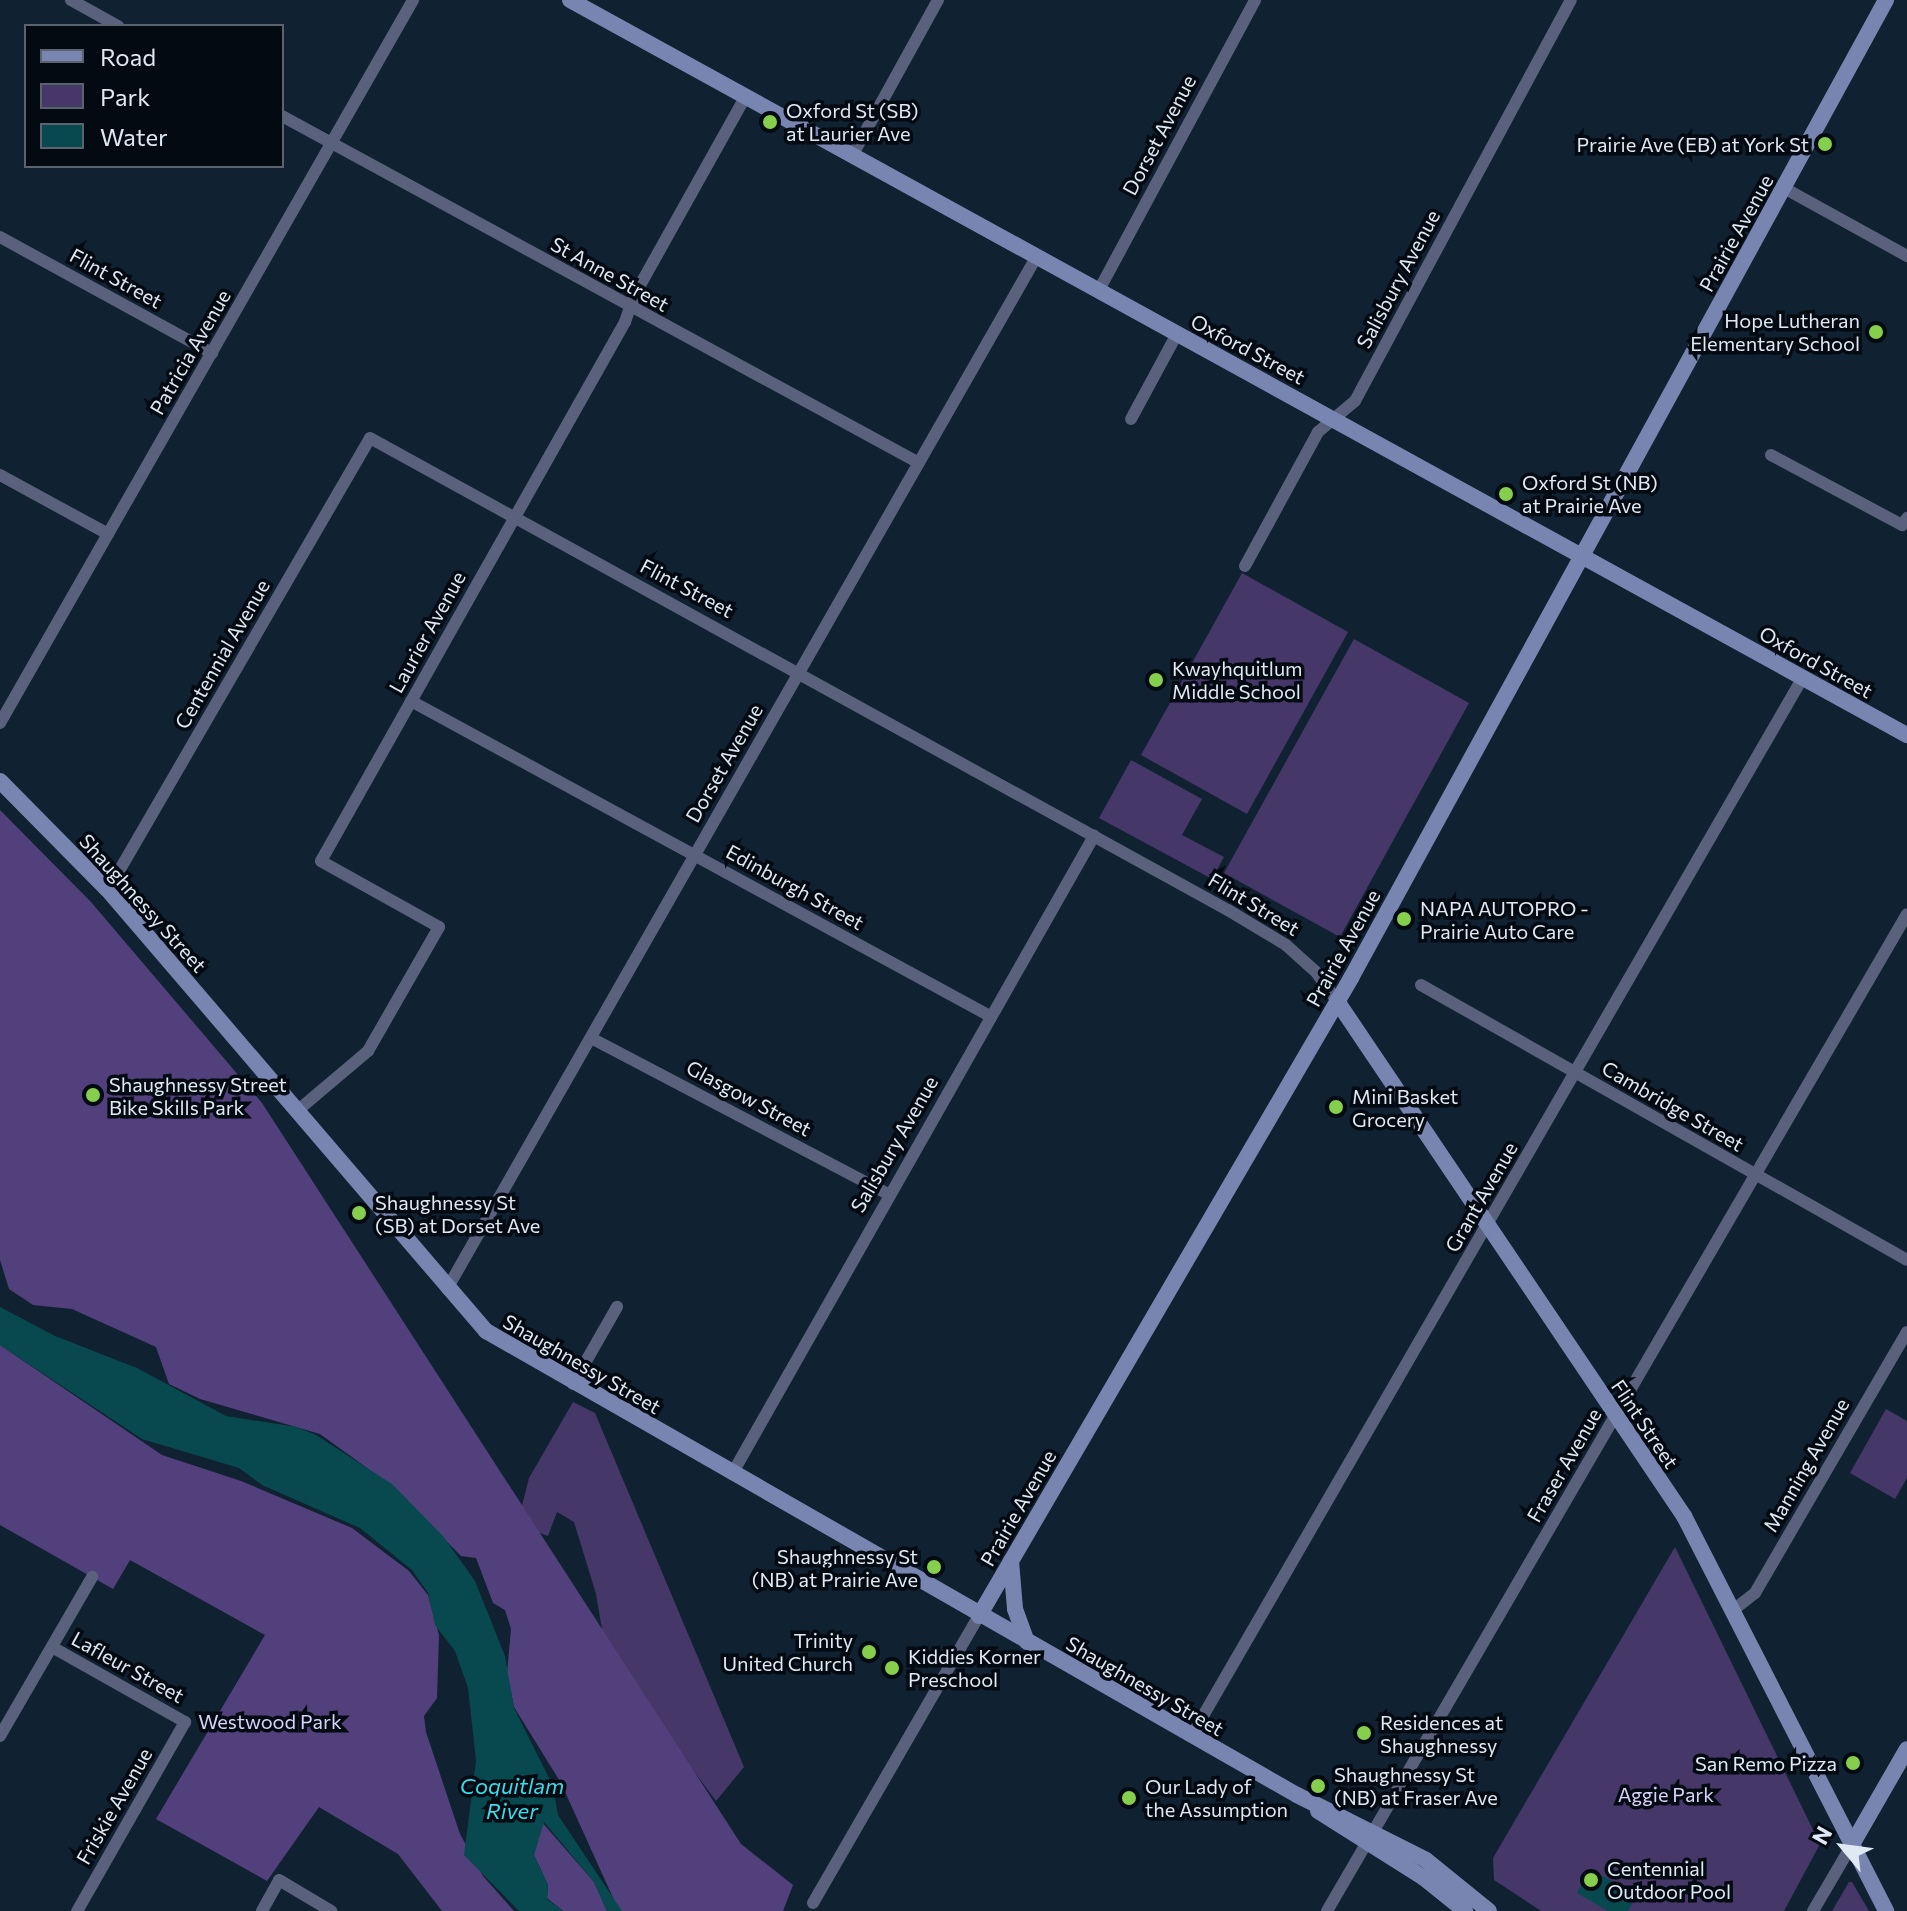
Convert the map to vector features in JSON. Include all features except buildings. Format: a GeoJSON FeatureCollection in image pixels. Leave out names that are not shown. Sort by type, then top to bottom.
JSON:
{"type":"FeatureCollection","features":[{"type":"Feature","properties":{"kind":"main road","name":"Oxford Street"},"geometry":{"type":"LineString","coordinates":[[570,0],[1583,554],[1907,735]]}},
{"type":"Feature","properties":{"kind":"main road","name":"Prairie Avenue"},"geometry":{"type":"LineString","coordinates":[[979,1616],[1337,1001],[1886,0]]}},
{"type":"Feature","properties":{"kind":"main road","name":"Shaughnessy Street"},"geometry":{"type":"LineString","coordinates":[[0,781],[108,890],[486,1331],[979,1616],[1372,1837],[1448,1875],[1489,1911]]}},
{"type":"Feature","properties":{"kind":"main road","name":"Flint Street"},"geometry":{"type":"LineString","coordinates":[[1337,1001],[1486,1228],[1684,1516],[1850,1848],[1886,1911]]}},
{"type":"Feature","properties":{"kind":"main road"},"geometry":{"type":"LineString","coordinates":[[1011,1560],[1015,1609],[1027,1642]]}},
{"type":"Feature","properties":{"kind":"main road"},"geometry":{"type":"LineString","coordinates":[[1850,1848],[1907,1749]]}},
{"type":"Feature","properties":{"kind":"main road","name":"Shaughnessy Street"},"geometry":{"type":"LineString","coordinates":[[1372,1837],[1465,1911]]}},
{"type":"Feature","properties":{"kind":"street"},"geometry":{"type":"LineString","coordinates":[[71,0],[114,24]]}},
{"type":"Feature","properties":{"kind":"street","name":"Patricia Avenue"},"geometry":{"type":"LineString","coordinates":[[0,723],[413,0]]}},
{"type":"Feature","properties":{"kind":"street"},"geometry":{"type":"LineString","coordinates":[[853,154],[938,0]]}},
{"type":"Feature","properties":{"kind":"street","name":"Dorset Avenue"},"geometry":{"type":"LineString","coordinates":[[1099,290],[1255,0]]}},
{"type":"Feature","properties":{"kind":"street","name":"Salisbury Avenue"},"geometry":{"type":"LineString","coordinates":[[1245,566],[1318,432],[1355,401],[1571,0]]}},
{"type":"Feature","properties":{"kind":"street","name":"Laurier Avenue"},"geometry":{"type":"LineString","coordinates":[[297,1111],[368,1051],[439,927],[321,861],[746,96]]}},
{"type":"Feature","properties":{"kind":"street","name":"St Anne Street"},"geometry":{"type":"LineString","coordinates":[[284,117],[919,463]]}},
{"type":"Feature","properties":{"kind":"street"},"geometry":{"type":"LineString","coordinates":[[1784,188],[1907,256]]}},
{"type":"Feature","properties":{"kind":"street","name":"Flint Street"},"geometry":{"type":"LineString","coordinates":[[0,237],[212,353]]}},
{"type":"Feature","properties":{"kind":"street","name":"Dorset Avenue"},"geometry":{"type":"LineString","coordinates":[[447,1289],[1037,256]]}},
{"type":"Feature","properties":{"kind":"street"},"geometry":{"type":"LineString","coordinates":[[1131,419],[1177,334]]}},
{"type":"Feature","properties":{"kind":"street","name":"Flint Street"},"geometry":{"type":"LineString","coordinates":[[370,438],[799,671],[1286,945],[1316,972],[1337,1001]]}},
{"type":"Feature","properties":{"kind":"street","name":"Centennial Avenue"},"geometry":{"type":"LineString","coordinates":[[108,890],[370,438]]}},
{"type":"Feature","properties":{"kind":"street"},"geometry":{"type":"LineString","coordinates":[[1771,455],[1902,525],[1907,518]]}},
{"type":"Feature","properties":{"kind":"street"},"geometry":{"type":"LineString","coordinates":[[0,475],[108,534]]}},
{"type":"Feature","properties":{"kind":"street","name":"Grant Avenue"},"geometry":{"type":"LineString","coordinates":[[1192,1735],[1803,677]]}},
{"type":"Feature","properties":{"kind":"street","name":"Edinburgh Street"},"geometry":{"type":"LineString","coordinates":[[411,701],[990,1016]]}},
{"type":"Feature","properties":{"kind":"street","name":"Salisbury Avenue"},"geometry":{"type":"LineString","coordinates":[[732,1474],[888,1194],[1094,836]]}},
{"type":"Feature","properties":{"kind":"street","name":"Fraser Avenue"},"geometry":{"type":"LineString","coordinates":[[1327,1911],[1907,914]]}},
{"type":"Feature","properties":{"kind":"street","name":"Cambridge Street"},"geometry":{"type":"LineString","coordinates":[[1421,985],[1907,1260]]}},
{"type":"Feature","properties":{"kind":"street","name":"Glasgow Street"},"geometry":{"type":"LineString","coordinates":[[591,1038],[888,1194]]}},
{"type":"Feature","properties":{"kind":"street"},"geometry":{"type":"LineString","coordinates":[[573,1384],[617,1307]]}},
{"type":"Feature","properties":{"kind":"street","name":"Manning Avenue"},"geometry":{"type":"LineString","coordinates":[[1732,1611],[1755,1593],[1907,1332]]}},
{"type":"Feature","properties":{"kind":"street"},"geometry":{"type":"LineString","coordinates":[[0,1736],[92,1577]]}},
{"type":"Feature","properties":{"kind":"street","name":"Prairie Avenue"},"geometry":{"type":"LineString","coordinates":[[813,1903],[979,1616]]}},
{"type":"Feature","properties":{"kind":"street","name":"Lafleur Street"},"geometry":{"type":"LineString","coordinates":[[52,1647],[185,1722]]}},
{"type":"Feature","properties":{"kind":"street","name":"Friskie Avenue"},"geometry":{"type":"LineString","coordinates":[[77,1911],[185,1722]]}},
{"type":"Feature","properties":{"kind":"street"},"geometry":{"type":"LineString","coordinates":[[1813,1911],[1850,1848]]}},
{"type":"Feature","properties":{"kind":"street"},"geometry":{"type":"LineString","coordinates":[[262,1911],[279,1880],[331,1911]]}},
{"type":"Feature","properties":{"kind":"green space"},"geometry":{"type":"Polygon","coordinates":[[[1242,573],[1348,632],[1247,814],[1141,755],[1242,573]]]}},
{"type":"Feature","properties":{"kind":"green space"},"geometry":{"type":"Polygon","coordinates":[[[1354,639],[1469,703],[1340,937],[1224,873],[1354,639]]]}},
{"type":"Feature","properties":{"kind":"green space"},"geometry":{"type":"Polygon","coordinates":[[[1131,760],[1202,799],[1182,835],[1224,857],[1212,879],[1099,818],[1131,760]]]}},
{"type":"Feature","properties":{"kind":"green space"},"geometry":{"type":"Polygon","coordinates":[[[0,810],[91,902],[262,1103],[741,1844],[793,1885],[783,1911],[619,1911],[561,1783],[514,1707],[507,1673],[511,1629],[505,1610],[493,1603],[476,1558],[461,1556],[392,1486],[320,1434],[200,1399],[169,1384],[156,1347],[72,1309],[33,1305],[9,1289],[0,1260],[0,810]]]}},
{"type":"Feature","properties":{"kind":"green space","name":"Westwood Park"},"geometry":{"type":"Polygon","coordinates":[[[0,1345],[162,1455],[241,1481],[352,1528],[409,1571],[428,1595],[439,1635],[437,1698],[424,1716],[426,1732],[460,1834],[483,1876],[514,1911],[442,1911],[398,1854],[319,1807],[267,1881],[156,1819],[265,1635],[130,1560],[113,1589],[0,1525],[0,1345]]]}},
{"type":"Feature","properties":{"kind":"green space"},"geometry":{"type":"Polygon","coordinates":[[[573,1402],[595,1413],[744,1767],[716,1801],[606,1653],[596,1594],[574,1522],[557,1512],[548,1536],[517,1525],[529,1478],[573,1402]]]}},
{"type":"Feature","properties":{"kind":"green space"},"geometry":{"type":"Polygon","coordinates":[[[1886,1409],[1907,1421],[1907,1478],[1895,1499],[1850,1473],[1886,1409]]]}},
{"type":"Feature","properties":{"kind":"green space","name":"Aggie Park"},"geometry":{"type":"Polygon","coordinates":[[[1675,1547],[1820,1844],[1784,1911],[1541,1911],[1494,1880],[1493,1858],[1675,1547]]]}},
{"type":"Feature","properties":{"kind":"green space"},"geometry":{"type":"Polygon","coordinates":[[[541,1821],[594,1882],[607,1911],[563,1911],[547,1898],[548,1885],[534,1855],[541,1821]]]}},
{"type":"Feature","properties":{"kind":"green space"},"geometry":{"type":"Polygon","coordinates":[[[1849,1882],[1852,1882],[1869,1911],[1832,1911],[1849,1882]]]}},
{"type":"Feature","properties":{"kind":"water","name":"Coquitlam River"},"geometry":{"type":"Polygon","coordinates":[[[0,1307],[55,1336],[137,1368],[226,1416],[297,1427],[316,1435],[392,1484],[443,1536],[475,1581],[505,1656],[514,1708],[553,1786],[558,1815],[622,1911],[607,1911],[594,1882],[544,1822],[534,1855],[548,1885],[547,1899],[563,1911],[519,1911],[464,1855],[476,1761],[468,1688],[455,1651],[435,1625],[428,1593],[412,1570],[360,1528],[262,1485],[239,1468],[142,1439],[0,1345],[0,1307]]]}},
{"type":"Feature","properties":{"kind":"water"},"geometry":{"type":"Polygon","coordinates":[[[1590,1869],[1637,1895],[1628,1911],[1608,1911],[1577,1893],[1590,1869]]]}},
{"type":"Feature","properties":{"kind":"place","name":"Oxford St (SB) at Laurier Ave"},"geometry":{"type":"Point","coordinates":[770,122]}},
{"type":"Feature","properties":{"kind":"place","name":"Prairie Ave (EB) at York St"},"geometry":{"type":"Point","coordinates":[1825,144]}},
{"type":"Feature","properties":{"kind":"place","name":"Hope Lutheran Elementary School"},"geometry":{"type":"Point","coordinates":[1876,332]}},
{"type":"Feature","properties":{"kind":"place","name":"Oxford St (NB) at Prairie Ave"},"geometry":{"type":"Point","coordinates":[1506,494]}},
{"type":"Feature","properties":{"kind":"place","name":"Kwayhquitlum Middle School"},"geometry":{"type":"Point","coordinates":[1156,680]}},
{"type":"Feature","properties":{"kind":"place","name":"NAPA AUTOPRO - Prairie Auto Care"},"geometry":{"type":"Point","coordinates":[1404,919]}},
{"type":"Feature","properties":{"kind":"place","name":"Shaughnessy Street Bike Skills Park"},"geometry":{"type":"Point","coordinates":[93,1095]}},
{"type":"Feature","properties":{"kind":"place","name":"Mini Basket Grocery"},"geometry":{"type":"Point","coordinates":[1336,1107]}},
{"type":"Feature","properties":{"kind":"place","name":"Shaughnessy St (SB) at Dorset Ave"},"geometry":{"type":"Point","coordinates":[359,1213]}},
{"type":"Feature","properties":{"kind":"place","name":"Shaughnessy St (NB) at Prairie Ave"},"geometry":{"type":"Point","coordinates":[934,1567]}},
{"type":"Feature","properties":{"kind":"place","name":"Trinity United Church"},"geometry":{"type":"Point","coordinates":[869,1652]}},
{"type":"Feature","properties":{"kind":"place","name":"Kiddies Korner Preschool"},"geometry":{"type":"Point","coordinates":[892,1668]}},
{"type":"Feature","properties":{"kind":"place","name":"Residences at Shaughnessy"},"geometry":{"type":"Point","coordinates":[1364,1733]}},
{"type":"Feature","properties":{"kind":"place","name":"San Remo Pizza"},"geometry":{"type":"Point","coordinates":[1853,1763]}},
{"type":"Feature","properties":{"kind":"place","name":"Shaughnessy St (NB) at Fraser Ave"},"geometry":{"type":"Point","coordinates":[1318,1786]}},
{"type":"Feature","properties":{"kind":"place","name":"Our Lady of the Assumption"},"geometry":{"type":"Point","coordinates":[1129,1798]}},
{"type":"Feature","properties":{"kind":"place","name":"Centennial Outdoor Pool"},"geometry":{"type":"Point","coordinates":[1591,1880]}}]}
